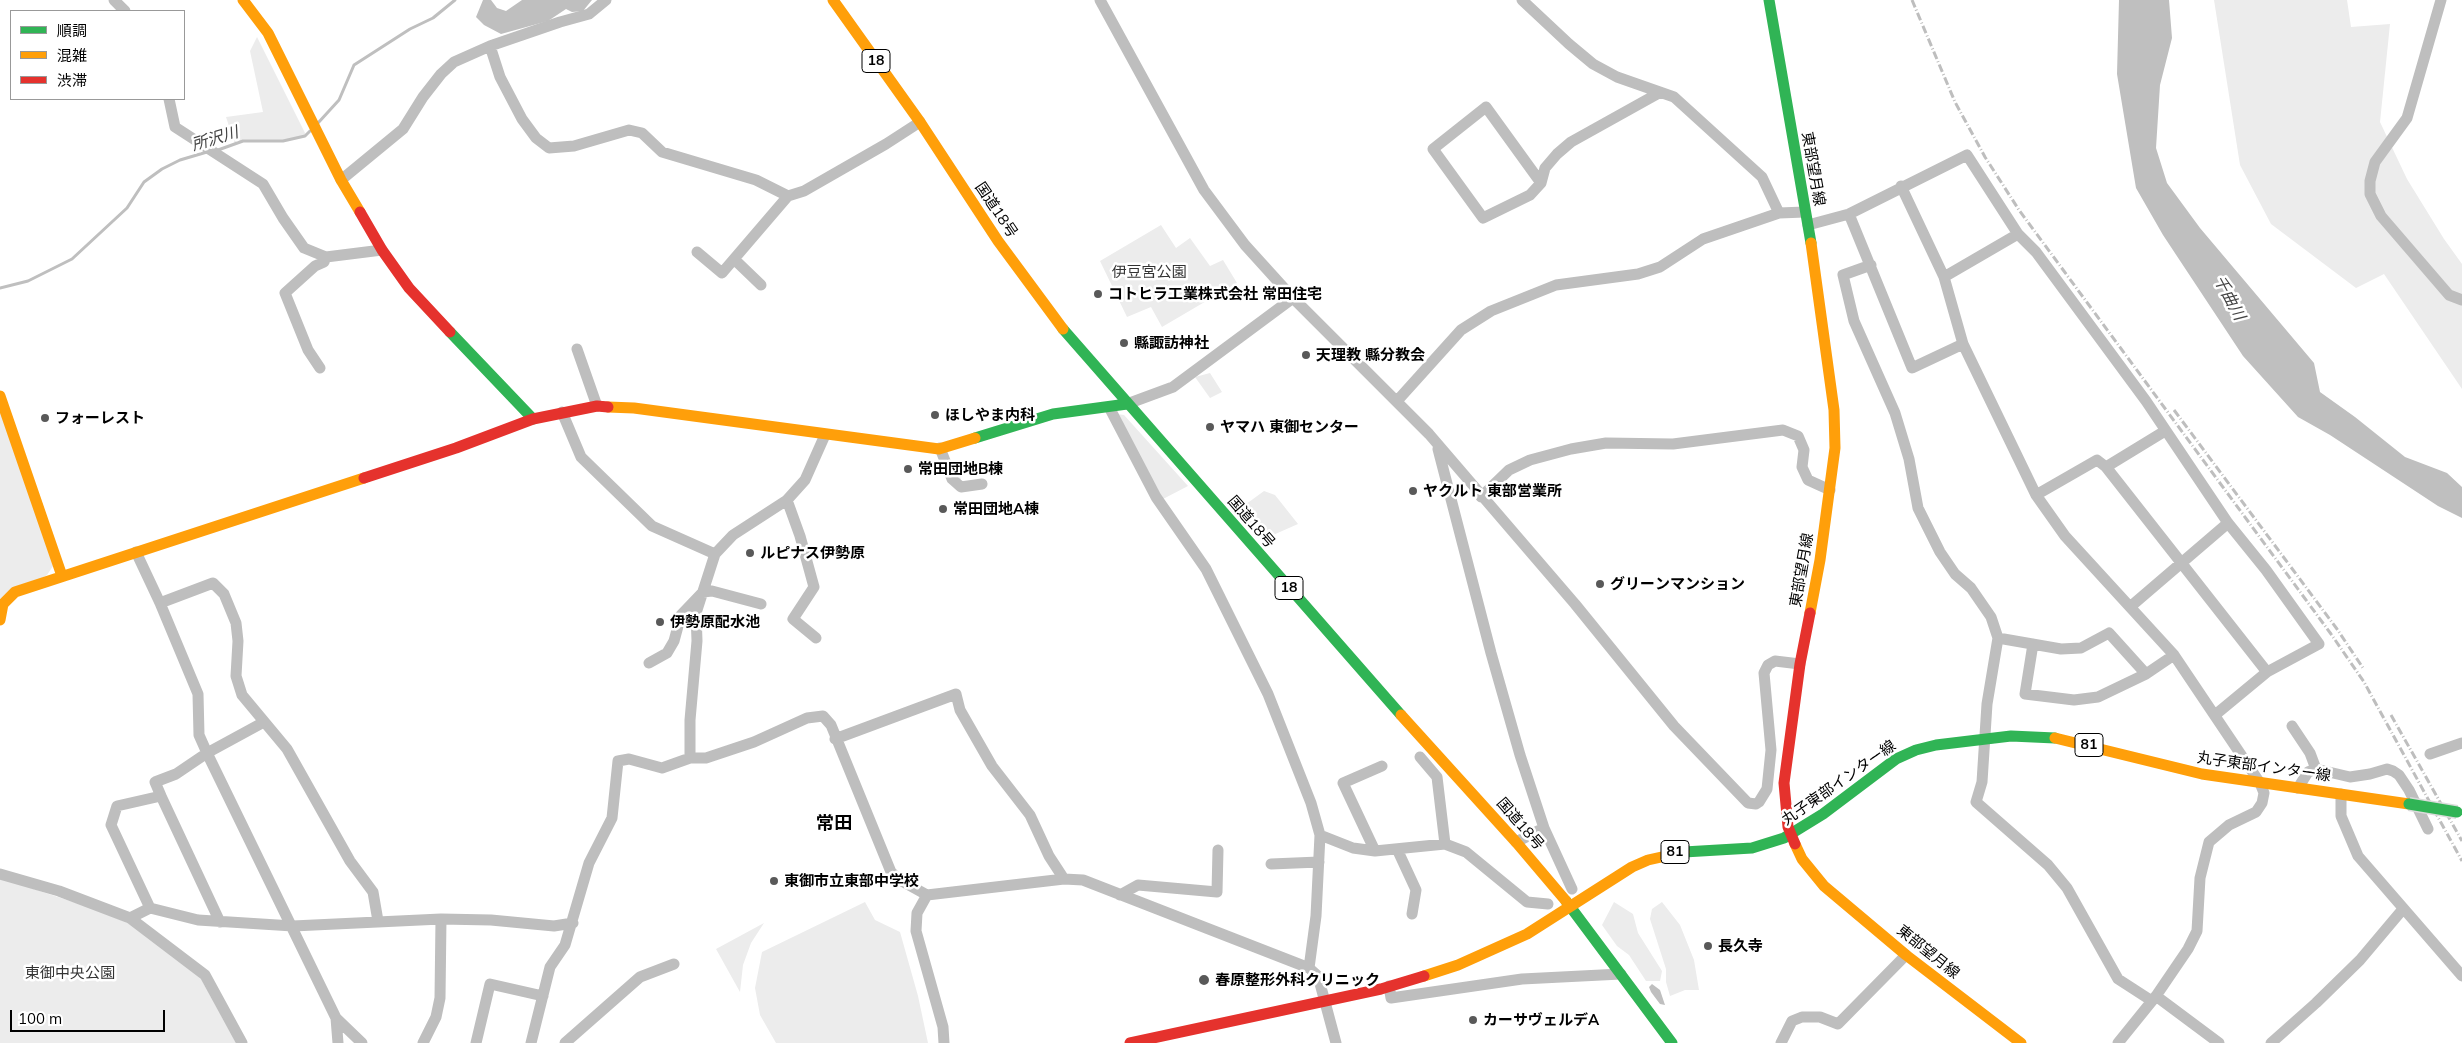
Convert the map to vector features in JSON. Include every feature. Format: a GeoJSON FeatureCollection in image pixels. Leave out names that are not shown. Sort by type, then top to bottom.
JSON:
{"type":"FeatureCollection","features":[{"type":"Feature","properties":{"kind":"main road"},"geometry":{"type":"LineString","coordinates":[[243,0],[268,33],[318,135],[382,250],[410,288],[436,318],[533,419]]}},
{"type":"Feature","properties":{"kind":"main road","name":"国道18号"},"geometry":{"type":"LineString","coordinates":[[832,0],[920,122],[998,242],[1068,336],[1516,842],[1571,908],[1672,1043]]}},
{"type":"Feature","properties":{"kind":"main road","name":"東部望月線"},"geometry":{"type":"LineString","coordinates":[[1769,0],[1806,212],[1834,410],[1834,448],[1830,490],[1820,560],[1800,664],[1784,783],[1791,835],[1802,859],[1824,886],[1906,955],[2021,1043]]}},
{"type":"Feature","properties":{"kind":"main road"},"geometry":{"type":"LineString","coordinates":[[0,396],[62,576]]}},
{"type":"Feature","properties":{"kind":"main road"},"geometry":{"type":"LineString","coordinates":[[0,620],[3,604],[9,596],[62,576],[456,448],[533,419],[562,412],[598,406],[634,408],[897,445],[940,448],[1044,416],[1127,404]]}},
{"type":"Feature","properties":{"kind":"main road","name":"丸子東部インター線"},"geometry":{"type":"LineString","coordinates":[[1571,908],[1632,867],[1657,857],[1692,850],[1724,851],[1770,844],[1791,835],[1907,753],[1936,745],[1984,738],[2023,735],[2059,738],[2186,771],[2459,812]]}},
{"type":"Feature","properties":{"kind":"main road","name":"81"},"geometry":{"type":"LineString","coordinates":[[1130,1043],[1389,986],[1435,973],[1499,949],[1571,908]]}},
{"type":"Feature","properties":{"kind":"street"},"geometry":{"type":"LineString","coordinates":[[114,0],[124,10]]}},
{"type":"Feature","properties":{"kind":"street"},"geometry":{"type":"LineString","coordinates":[[342,180],[403,129],[441,74],[454,62],[490,46],[588,14],[604,4],[606,0]]}},
{"type":"Feature","properties":{"kind":"street"},"geometry":{"type":"LineString","coordinates":[[1100,0],[1204,190],[1245,245],[1293,298],[1429,434],[1436,445],[1575,604],[1674,726],[1748,803],[1756,804],[1759,802],[1767,789],[1770,750],[1764,673],[1768,665],[1775,661],[1800,664]]}},
{"type":"Feature","properties":{"kind":"street"},"geometry":{"type":"LineString","coordinates":[[1522,0],[1568,44],[1593,64],[1617,77],[1674,97],[1762,177],[1779,213]]}},
{"type":"Feature","properties":{"kind":"street"},"geometry":{"type":"LineString","coordinates":[[2441,0],[2407,118],[2375,162],[2370,181],[2370,194],[2382,216],[2449,295],[2462,300]]}},
{"type":"Feature","properties":{"kind":"street"},"geometry":{"type":"LineString","coordinates":[[490,46],[500,77],[522,119],[536,138],[549,148],[574,146],[629,130],[642,132],[662,152],[698,161],[756,180],[788,196]]}},
{"type":"Feature","properties":{"kind":"street"},"geometry":{"type":"LineString","coordinates":[[1541,183],[1486,108],[1433,149],[1483,218],[1530,195],[1541,183],[1545,168],[1571,142],[1659,93]]}},
{"type":"Feature","properties":{"kind":"street"},"geometry":{"type":"LineString","coordinates":[[168,100],[175,127],[243,169],[262,184],[304,248],[326,257],[382,250]]}},
{"type":"Feature","properties":{"kind":"street"},"geometry":{"type":"LineString","coordinates":[[697,252],[722,273],[788,196],[804,192],[920,122]]}},
{"type":"Feature","properties":{"kind":"street"},"geometry":{"type":"LineString","coordinates":[[1808,225],[1849,214],[1967,155],[2018,234],[2042,259],[2146,401],[2228,523],[2266,570],[2319,644],[2267,672],[2215,715]]}},
{"type":"Feature","properties":{"kind":"street"},"geometry":{"type":"LineString","coordinates":[[1902,186],[1944,277],[1963,344],[2036,494],[2065,536],[2174,655],[2260,783],[2264,798],[2256,812],[2229,825],[2209,842],[2200,878],[2197,932],[2188,949],[2154,999],[2118,1043]]}},
{"type":"Feature","properties":{"kind":"street"},"geometry":{"type":"LineString","coordinates":[[1397,401],[1461,330],[1491,311],[1556,285],[1638,274],[1660,267],[1703,238],[1779,213],[1806,212]]}},
{"type":"Feature","properties":{"kind":"street"},"geometry":{"type":"LineString","coordinates":[[1849,214],[1912,368],[1963,344]]}},
{"type":"Feature","properties":{"kind":"street"},"geometry":{"type":"LineString","coordinates":[[1944,277],[2018,234]]}},
{"type":"Feature","properties":{"kind":"street"},"geometry":{"type":"LineString","coordinates":[[320,368],[308,350],[285,293],[315,266],[324,262],[326,257]]}},
{"type":"Feature","properties":{"kind":"street"},"geometry":{"type":"LineString","coordinates":[[735,260],[761,285]]}},
{"type":"Feature","properties":{"kind":"street"},"geometry":{"type":"LineString","coordinates":[[1871,265],[1843,274],[1854,321],[1895,413],[1909,460],[1918,508],[1940,552],[1956,574],[1971,588],[1991,617],[1998,638],[1984,738],[1982,782],[1976,802],[2048,865],[2067,888],[2118,980],[2154,999],[2219,1043]]}},
{"type":"Feature","properties":{"kind":"street"},"geometry":{"type":"LineString","coordinates":[[1127,404],[1173,387],[1293,298]]}},
{"type":"Feature","properties":{"kind":"street"},"geometry":{"type":"LineString","coordinates":[[577,349],[598,406]]}},
{"type":"Feature","properties":{"kind":"street"},"geometry":{"type":"LineString","coordinates":[[1109,407],[1156,497],[1206,569],[1226,612],[1249,654],[1311,803],[1320,835],[1312,950],[1309,968]]}},
{"type":"Feature","properties":{"kind":"street"},"geometry":{"type":"LineString","coordinates":[[562,412],[580,457],[652,526],[715,554]]}},
{"type":"Feature","properties":{"kind":"street"},"geometry":{"type":"LineString","coordinates":[[1481,497],[1509,470],[1530,460],[1571,449],[1606,443],[1674,444],[1783,430],[1798,436],[1804,450],[1802,467],[1808,480],[1830,490]]}},
{"type":"Feature","properties":{"kind":"street"},"geometry":{"type":"LineString","coordinates":[[2106,467],[2165,431]]}},
{"type":"Feature","properties":{"kind":"street"},"geometry":{"type":"LineString","coordinates":[[690,758],[690,720],[697,641],[696,613],[715,554],[733,535],[787,500],[805,480],[825,435]]}},
{"type":"Feature","properties":{"kind":"street"},"geometry":{"type":"LineString","coordinates":[[1436,445],[1494,662],[1544,828],[1572,890]]}},
{"type":"Feature","properties":{"kind":"street"},"geometry":{"type":"LineString","coordinates":[[940,448],[952,479],[961,487],[982,484]]}},
{"type":"Feature","properties":{"kind":"street"},"geometry":{"type":"LineString","coordinates":[[2036,494],[2097,460],[2106,467],[2267,672]]}},
{"type":"Feature","properties":{"kind":"street"},"geometry":{"type":"LineString","coordinates":[[787,500],[800,536],[814,588],[793,619],[816,638]]}},
{"type":"Feature","properties":{"kind":"street"},"geometry":{"type":"LineString","coordinates":[[2130,607],[2228,523]]}},
{"type":"Feature","properties":{"kind":"street"},"geometry":{"type":"LineString","coordinates":[[136,552],[160,603],[198,694],[199,735],[336,1018],[338,1043]]}},
{"type":"Feature","properties":{"kind":"street"},"geometry":{"type":"LineString","coordinates":[[160,603],[213,583],[224,594],[236,623],[238,641],[236,676],[242,695],[287,749],[350,861],[373,892],[378,921]]}},
{"type":"Feature","properties":{"kind":"street"},"geometry":{"type":"LineString","coordinates":[[649,663],[667,653],[674,641],[681,615],[703,592],[712,591],[761,604]]}},
{"type":"Feature","properties":{"kind":"street"},"geometry":{"type":"LineString","coordinates":[[1998,638],[2061,649],[2081,648],[2109,633],[2146,674]]}},
{"type":"Feature","properties":{"kind":"street"},"geometry":{"type":"LineString","coordinates":[[2033,644],[2025,694],[2086,700],[2098,697],[2146,674],[2174,655]]}},
{"type":"Feature","properties":{"kind":"street"},"geometry":{"type":"LineString","coordinates":[[835,739],[956,694],[960,710],[992,766],[1030,815],[1049,856],[1064,879]]}},
{"type":"Feature","properties":{"kind":"street"},"geometry":{"type":"LineString","coordinates":[[531,1043],[550,967],[565,945],[589,863],[612,818],[618,761],[629,758],[662,768],[690,758],[706,758],[754,742],[807,718],[823,716],[831,725],[835,739],[891,872],[898,879],[927,895],[1064,879],[1083,880],[1309,968],[1318,976],[1336,1043]]}},
{"type":"Feature","properties":{"kind":"street"},"geometry":{"type":"LineString","coordinates":[[220,922],[155,782],[176,774],[207,753],[264,722]]}},
{"type":"Feature","properties":{"kind":"street"},"geometry":{"type":"LineString","coordinates":[[2292,726],[2310,753],[2316,769]]}},
{"type":"Feature","properties":{"kind":"street"},"geometry":{"type":"LineString","coordinates":[[2430,754],[2462,743]]}},
{"type":"Feature","properties":{"kind":"street"},"geometry":{"type":"LineString","coordinates":[[1420,756],[1438,777],[1445,844]]}},
{"type":"Feature","properties":{"kind":"street"},"geometry":{"type":"LineString","coordinates":[[1375,851],[1343,783],[1382,766]]}},
{"type":"Feature","properties":{"kind":"street"},"geometry":{"type":"LineString","coordinates":[[2298,788],[2308,772],[2316,769],[2350,777],[2386,770],[2393,771],[2399,775],[2409,790],[2428,829]]}},
{"type":"Feature","properties":{"kind":"street"},"geometry":{"type":"LineString","coordinates":[[2340,794],[2341,816],[2358,856],[2462,976]]}},
{"type":"Feature","properties":{"kind":"street"},"geometry":{"type":"LineString","coordinates":[[150,908],[111,824],[117,806],[161,796]]}},
{"type":"Feature","properties":{"kind":"street"},"geometry":{"type":"LineString","coordinates":[[1516,842],[1544,828]]}},
{"type":"Feature","properties":{"kind":"street"},"geometry":{"type":"LineString","coordinates":[[1320,835],[1353,848],[1375,851],[1445,844],[1466,852],[1527,902],[1548,904]]}},
{"type":"Feature","properties":{"kind":"street"},"geometry":{"type":"LineString","coordinates":[[1397,849],[1416,890],[1412,914]]}},
{"type":"Feature","properties":{"kind":"street"},"geometry":{"type":"LineString","coordinates":[[1120,895],[1138,885],[1217,892],[1218,850]]}},
{"type":"Feature","properties":{"kind":"street"},"geometry":{"type":"LineString","coordinates":[[1271,864],[1319,862]]}},
{"type":"Feature","properties":{"kind":"street"},"geometry":{"type":"LineString","coordinates":[[0,874],[59,891],[130,918],[205,975],[242,1043]]}},
{"type":"Feature","properties":{"kind":"street"},"geometry":{"type":"LineString","coordinates":[[927,895],[917,913],[916,931],[943,1027],[944,1043]]}},
{"type":"Feature","properties":{"kind":"street"},"geometry":{"type":"LineString","coordinates":[[130,918],[150,908],[198,920],[293,926],[441,919],[491,920],[554,926],[573,923]]}},
{"type":"Feature","properties":{"kind":"street"},"geometry":{"type":"LineString","coordinates":[[2271,1043],[2360,960],[2403,909]]}},
{"type":"Feature","properties":{"kind":"street"},"geometry":{"type":"LineString","coordinates":[[423,1043],[436,1017],[440,998],[441,919]]}},
{"type":"Feature","properties":{"kind":"street"},"geometry":{"type":"LineString","coordinates":[[1781,1043],[1792,1021],[1802,1017],[1820,1016],[1838,1024],[1906,955]]}},
{"type":"Feature","properties":{"kind":"street"},"geometry":{"type":"LineString","coordinates":[[565,1043],[640,977],[674,964]]}},
{"type":"Feature","properties":{"kind":"street"},"geometry":{"type":"LineString","coordinates":[[1435,973],[1440,990]]}},
{"type":"Feature","properties":{"kind":"street"},"geometry":{"type":"LineString","coordinates":[[1389,986],[1391,998],[1522,979],[1621,974]]}},
{"type":"Feature","properties":{"kind":"street"},"geometry":{"type":"LineString","coordinates":[[476,1043],[490,984],[543,996]]}},
{"type":"Feature","properties":{"kind":"street"},"geometry":{"type":"LineString","coordinates":[[336,1018],[362,1043]]}},
{"type":"Feature","properties":{"kind":"green space"},"geometry":{"type":"Polygon","coordinates":[[[2214,0],[2347,0],[2351,27],[2390,24],[2380,122],[2407,179],[2444,239],[2462,264],[2462,389],[2384,274],[2356,288],[2271,224],[2240,165],[2214,0]]]}},
{"type":"Feature","properties":{"kind":"green space"},"geometry":{"type":"Polygon","coordinates":[[[257,37],[306,135],[283,141],[243,141],[235,144],[226,117],[263,112],[250,51],[257,37]]]}},
{"type":"Feature","properties":{"kind":"green space","name":"伊豆宮公園"},"geometry":{"type":"Polygon","coordinates":[[[1161,225],[1176,248],[1190,238],[1210,266],[1223,260],[1237,283],[1162,327],[1151,307],[1127,317],[1100,261],[1161,225]]]}},
{"type":"Feature","properties":{"kind":"green space"},"geometry":{"type":"Polygon","coordinates":[[[1210,373],[1222,392],[1210,398],[1195,377],[1210,373]]]}},
{"type":"Feature","properties":{"kind":"green space"},"geometry":{"type":"Polygon","coordinates":[[[0,405],[53,566],[47,575],[0,603],[0,405]]]}},
{"type":"Feature","properties":{"kind":"green space"},"geometry":{"type":"Polygon","coordinates":[[[1117,414],[1124,415],[1188,486],[1163,499],[1117,414]]]}},
{"type":"Feature","properties":{"kind":"green space"},"geometry":{"type":"Polygon","coordinates":[[[965,461],[960,482],[951,464],[965,461]]]}},
{"type":"Feature","properties":{"kind":"green space"},"geometry":{"type":"Polygon","coordinates":[[[1264,491],[1275,495],[1298,524],[1264,539],[1238,510],[1264,491]]]}},
{"type":"Feature","properties":{"kind":"green space","name":"東御中央公園"},"geometry":{"type":"Polygon","coordinates":[[[0,878],[116,916],[134,927],[200,977],[236,1043],[0,1043],[0,878]]]}},
{"type":"Feature","properties":{"kind":"green space"},"geometry":{"type":"Polygon","coordinates":[[[865,902],[875,920],[900,932],[918,996],[928,1043],[776,1043],[760,1015],[755,988],[762,952],[865,902]]]}},
{"type":"Feature","properties":{"kind":"green space"},"geometry":{"type":"Polygon","coordinates":[[[1614,902],[1633,914],[1638,933],[1662,971],[1660,981],[1646,981],[1629,955],[1617,946],[1602,925],[1614,902]]]}},
{"type":"Feature","properties":{"kind":"green space"},"geometry":{"type":"Polygon","coordinates":[[[1662,902],[1680,925],[1694,960],[1699,990],[1685,990],[1670,996],[1666,982],[1666,969],[1650,919],[1652,909],[1662,902]]]}},
{"type":"Feature","properties":{"kind":"green space"},"geometry":{"type":"Polygon","coordinates":[[[764,923],[751,943],[743,965],[740,992],[716,949],[764,923]]]}},
{"type":"Feature","properties":{"kind":"water"},"geometry":{"type":"Polygon","coordinates":[[[483,0],[491,0],[497,8],[506,11],[522,0],[592,0],[583,11],[572,12],[566,9],[548,21],[501,34],[484,25],[476,17],[483,0]]]}},
{"type":"Feature","properties":{"kind":"water","name":"千曲川"},"geometry":{"type":"Polygon","coordinates":[[[2119,0],[2169,0],[2172,38],[2160,85],[2156,148],[2167,183],[2200,228],[2314,363],[2320,392],[2405,457],[2447,473],[2462,487],[2462,518],[2438,506],[2330,435],[2298,417],[2243,356],[2163,235],[2136,188],[2117,74],[2119,0]]]}},
{"type":"Feature","properties":{"kind":"water"},"geometry":{"type":"Polygon","coordinates":[[[1652,984],[1660,990],[1665,1005],[1660,1004],[1651,992],[1649,987],[1652,984]]]}},
{"type":"Feature","properties":{"kind":"waterway","name":"所沢川"},"geometry":{"type":"LineString","coordinates":[[318,123],[339,100],[354,65],[410,29],[433,18],[455,0]]}},
{"type":"Feature","properties":{"kind":"waterway","name":"所沢川"},"geometry":{"type":"LineString","coordinates":[[218,150],[243,141],[283,141],[305,136],[310,131]]}},
{"type":"Feature","properties":{"kind":"waterway","name":"所沢川"},"geometry":{"type":"LineString","coordinates":[[0,288],[28,281],[72,259],[127,208],[144,182],[162,169],[180,160],[207,152]]}},
{"type":"Feature","properties":{"kind":"railway"},"geometry":{"type":"LineString","coordinates":[[1912,0],[1955,102],[1985,157],[2019,210],[2331,634],[2364,682],[2462,861]]}},
{"type":"Feature","properties":{"kind":"railway"},"geometry":{"type":"LineString","coordinates":[[2174,410],[2337,629],[2363,668]]}},
{"type":"Feature","properties":{"kind":"railway"},"geometry":{"type":"LineString","coordinates":[[2391,715],[2462,841]]}},
{"type":"Feature","properties":{"kind":"traffic: fast"},"geometry":{"type":"LineString","coordinates":[[1769,0],[1811,243]]}},
{"type":"Feature","properties":{"kind":"traffic: fast"},"geometry":{"type":"LineString","coordinates":[[1063,329],[1401,715]]}},
{"type":"Feature","properties":{"kind":"traffic: fast"},"geometry":{"type":"LineString","coordinates":[[450,332],[533,419]]}},
{"type":"Feature","properties":{"kind":"traffic: fast"},"geometry":{"type":"LineString","coordinates":[[975,438],[1053,414],[1127,404]]}},
{"type":"Feature","properties":{"kind":"traffic: fast"},"geometry":{"type":"LineString","coordinates":[[1684,852],[1752,848],[1784,838],[1823,814],[1896,759],[1916,750],[1936,745],[2011,736],[2055,738]]}},
{"type":"Feature","properties":{"kind":"traffic: fast"},"geometry":{"type":"LineString","coordinates":[[2409,804],[2457,812]]}},
{"type":"Feature","properties":{"kind":"traffic: fast"},"geometry":{"type":"LineString","coordinates":[[1566,901],[1672,1043]]}},
{"type":"Feature","properties":{"kind":"traffic: slow"},"geometry":{"type":"LineString","coordinates":[[243,0],[268,33],[341,180],[360,212]]}},
{"type":"Feature","properties":{"kind":"traffic: slow"},"geometry":{"type":"LineString","coordinates":[[833,0],[920,122],[998,241],[1063,329]]}},
{"type":"Feature","properties":{"kind":"traffic: slow"},"geometry":{"type":"LineString","coordinates":[[1810,613],[1820,560],[1835,448],[1834,410],[1811,243]]}},
{"type":"Feature","properties":{"kind":"traffic: slow"},"geometry":{"type":"LineString","coordinates":[[0,396],[62,576]]}},
{"type":"Feature","properties":{"kind":"traffic: slow"},"geometry":{"type":"LineString","coordinates":[[608,407],[634,408],[939,449],[975,438]]}},
{"type":"Feature","properties":{"kind":"traffic: slow"},"geometry":{"type":"LineString","coordinates":[[0,620],[3,604],[15,592],[364,478]]}},
{"type":"Feature","properties":{"kind":"traffic: slow"},"geometry":{"type":"LineString","coordinates":[[1401,715],[1516,842],[1566,901]]}},
{"type":"Feature","properties":{"kind":"traffic: slow"},"geometry":{"type":"LineString","coordinates":[[2055,738],[2202,774],[2409,804]]}},
{"type":"Feature","properties":{"kind":"traffic: slow"},"geometry":{"type":"LineString","coordinates":[[1795,844],[1802,859],[1824,886],[1906,955],[2021,1043]]}},
{"type":"Feature","properties":{"kind":"traffic: slow"},"geometry":{"type":"LineString","coordinates":[[1424,976],[1458,965],[1527,934],[1632,867],[1648,860],[1684,852]]}},
{"type":"Feature","properties":{"kind":"traffic: jam"},"geometry":{"type":"LineString","coordinates":[[360,212],[382,250],[409,288],[450,332]]}},
{"type":"Feature","properties":{"kind":"traffic: jam"},"geometry":{"type":"LineString","coordinates":[[364,478],[456,448],[533,419],[597,406],[608,407]]}},
{"type":"Feature","properties":{"kind":"traffic: jam"},"geometry":{"type":"LineString","coordinates":[[1795,844],[1788,827],[1784,783],[1800,664],[1810,613]]}},
{"type":"Feature","properties":{"kind":"traffic: jam"},"geometry":{"type":"LineString","coordinates":[[1130,1043],[1381,989],[1424,976]]}},
{"type":"Feature","properties":{"kind":"place","name":"コトヒラ工業株式会社 常田住宅"},"geometry":{"type":"Point","coordinates":[1098,294]}},
{"type":"Feature","properties":{"kind":"place","name":"縣諏訪神社"},"geometry":{"type":"Point","coordinates":[1124,343]}},
{"type":"Feature","properties":{"kind":"place","name":"天理教 縣分教会"},"geometry":{"type":"Point","coordinates":[1306,355]}},
{"type":"Feature","properties":{"kind":"place","name":"ほしやま内科"},"geometry":{"type":"Point","coordinates":[935,415]}},
{"type":"Feature","properties":{"kind":"place","name":"フォーレスト"},"geometry":{"type":"Point","coordinates":[45,418]}},
{"type":"Feature","properties":{"kind":"place","name":"ヤマハ 東御センター"},"geometry":{"type":"Point","coordinates":[1210,427]}},
{"type":"Feature","properties":{"kind":"place","name":"常田団地B棟"},"geometry":{"type":"Point","coordinates":[908,469]}},
{"type":"Feature","properties":{"kind":"place","name":"ヤクルト 東部営業所"},"geometry":{"type":"Point","coordinates":[1413,491]}},
{"type":"Feature","properties":{"kind":"place","name":"常田団地A棟"},"geometry":{"type":"Point","coordinates":[943,509]}},
{"type":"Feature","properties":{"kind":"place","name":"ルピナス伊勢原"},"geometry":{"type":"Point","coordinates":[750,553]}},
{"type":"Feature","properties":{"kind":"place","name":"グリーンマンション"},"geometry":{"type":"Point","coordinates":[1600,584]}},
{"type":"Feature","properties":{"kind":"place","name":"伊勢原配水池"},"geometry":{"type":"Point","coordinates":[660,622]}},
{"type":"Feature","properties":{"kind":"place","name":"東御市立東部中学校"},"geometry":{"type":"Point","coordinates":[774,881]}},
{"type":"Feature","properties":{"kind":"place","name":"長久寺"},"geometry":{"type":"Point","coordinates":[1708,946]}},
{"type":"Feature","properties":{"kind":"place","name":"春原整形外科クリニック"},"geometry":{"type":"Point","coordinates":[1204,980]}},
{"type":"Feature","properties":{"kind":"place","name":"カーサヴェルデA"},"geometry":{"type":"Point","coordinates":[1473,1020]}},
{"type":"Feature","properties":{"kind":"district","name":"常田"},"geometry":{"type":"Point","coordinates":[834,824]}}]}
